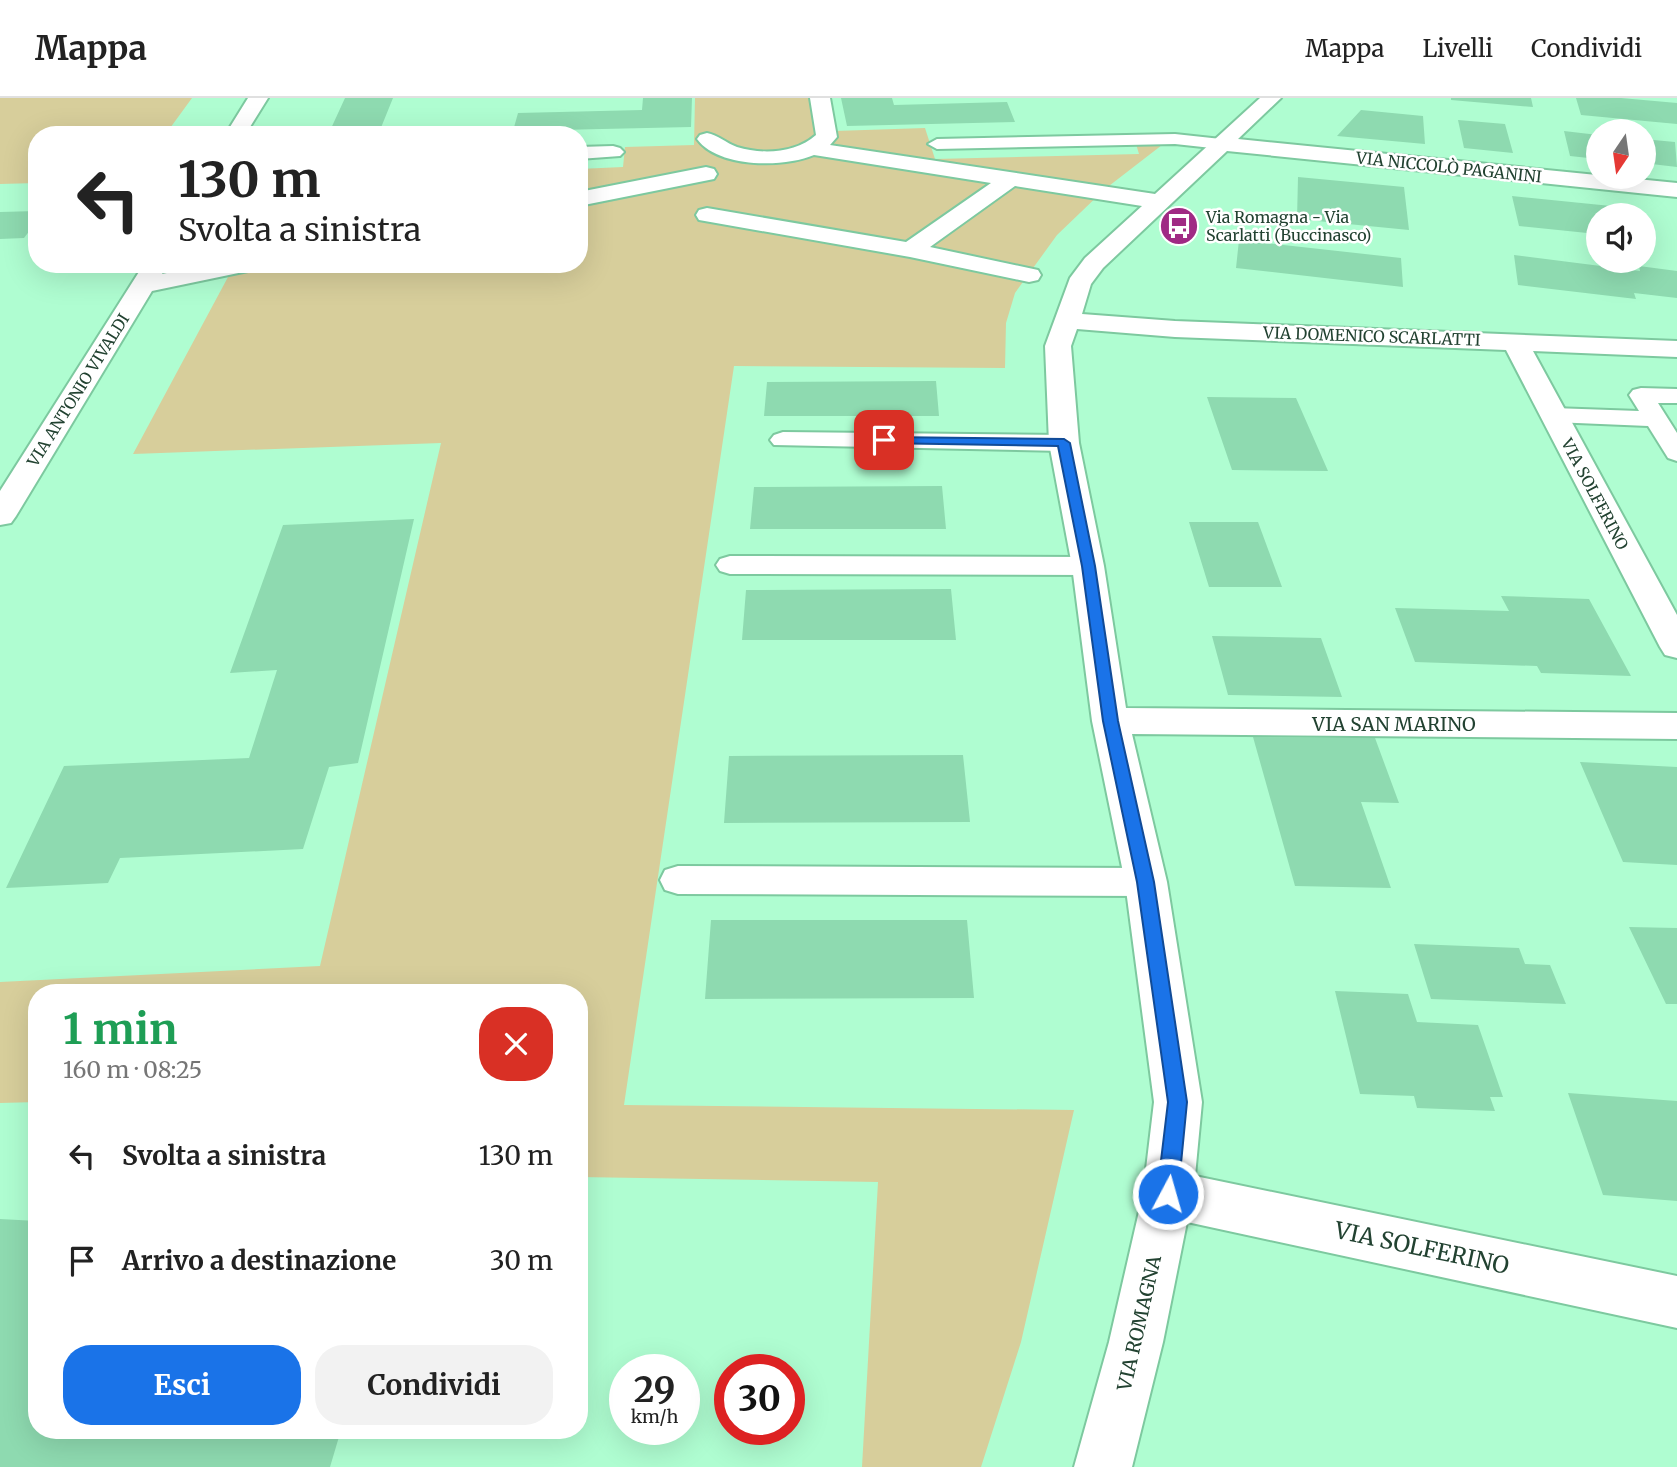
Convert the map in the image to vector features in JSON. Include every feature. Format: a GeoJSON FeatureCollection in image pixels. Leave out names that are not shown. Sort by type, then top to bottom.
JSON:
{"type":"FeatureCollection","features":[{"type":"Feature","properties":{"kind":"street"},"geometry":{"type":"LineString","coordinates":[[241,126],[258,98]]}},
{"type":"Feature","properties":{"kind":"street"},"geometry":{"type":"LineString","coordinates":[[707,139],[716,148],[728,153],[752,157],[802,154],[820,146],[827,137],[820,98]]}},
{"type":"Feature","properties":{"kind":"street","name":"VIA ROMAGNA"},"geometry":{"type":"LineString","coordinates":[[1103,1467],[1136,1342],[1168,1194],[1178,1102],[1146,882],[1110,721],[1088,566],[1064,443],[1058,346],[1079,283],[1094,263],[1271,98]]}},
{"type":"Feature","properties":{"kind":"street","name":"VIA NICCOLÒ PAGANINI"},"geometry":{"type":"LineString","coordinates":[[1221,144],[1677,190]]}},
{"type":"Feature","properties":{"kind":"street"},"geometry":{"type":"LineString","coordinates":[[814,149],[1160,202]]}},
{"type":"Feature","properties":{"kind":"street"},"geometry":{"type":"LineString","coordinates":[[588,153],[613,152]]}},
{"type":"Feature","properties":{"kind":"street"},"geometry":{"type":"LineString","coordinates":[[588,197],[706,174]]}},
{"type":"Feature","properties":{"kind":"street"},"geometry":{"type":"LineString","coordinates":[[910,250],[1011,179]]}},
{"type":"Feature","properties":{"kind":"street"},"geometry":{"type":"LineString","coordinates":[[707,215],[910,250],[1029,275]]}},
{"type":"Feature","properties":{"kind":"street"},"geometry":{"type":"LineString","coordinates":[[149,275],[167,273]]}},
{"type":"Feature","properties":{"kind":"street","name":"VIA ANTONIO VIVALDI"},"geometry":{"type":"LineString","coordinates":[[0,516],[149,275]]}},
{"type":"Feature","properties":{"kind":"street","name":"VIA DOMENICO SCARLATTI"},"geometry":{"type":"LineString","coordinates":[[1066,320],[1175,329],[1677,349]]}},
{"type":"Feature","properties":{"kind":"street","name":"VIA SOLFERINO"},"geometry":{"type":"LineString","coordinates":[[1514,341],[1677,647]]}},
{"type":"Feature","properties":{"kind":"street","name":"VIA SAN MARINO"},"geometry":{"type":"LineString","coordinates":[[1110,721],[1677,726]]}},
{"type":"Feature","properties":{"kind":"street","name":"VIA SOLFERINO"},"geometry":{"type":"LineString","coordinates":[[1168,1194],[1677,1302]]}},
{"type":"Feature","properties":{"kind":"lane"},"geometry":{"type":"LineString","coordinates":[[937,144],[1175,139],[1221,144]]}},
{"type":"Feature","properties":{"kind":"lane"},"geometry":{"type":"LineString","coordinates":[[1677,396],[1641,395],[1677,453]]}},
{"type":"Feature","properties":{"kind":"lane"},"geometry":{"type":"LineString","coordinates":[[1553,415],[1656,419]]}},
{"type":"Feature","properties":{"kind":"lane"},"geometry":{"type":"LineString","coordinates":[[783,440],[1064,443]]}},
{"type":"Feature","properties":{"kind":"lane"},"geometry":{"type":"LineString","coordinates":[[730,565],[1088,566]]}},
{"type":"Feature","properties":{"kind":"lane"},"geometry":{"type":"LineString","coordinates":[[678,880],[1146,882]]}},
{"type":"Feature","properties":{"kind":"shaded area"},"geometry":{"type":"Polygon","coordinates":[[[0,98],[192,98],[172,126],[28,126],[28,183],[0,184],[0,98]]]}},
{"type":"Feature","properties":{"kind":"shaded area"},"geometry":{"type":"Polygon","coordinates":[[[695,98],[828,98],[835,131],[925,128],[935,159],[1139,154],[1136,144],[1162,145],[1105,189],[1057,235],[1015,293],[1006,323],[1005,368],[734,366],[624,1105],[1074,1110],[1021,1342],[981,1467],[862,1467],[878,1182],[588,1177],[588,984],[28,984],[28,1102],[0,1103],[0,982],[320,966],[441,443],[133,454],[230,273],[588,273],[588,169],[623,167],[625,147],[694,145],[695,98]]]}},
{"type":"Feature","properties":{"kind":"building"},"geometry":{"type":"Polygon","coordinates":[[[345,98],[393,98],[382,126],[332,126],[345,98]]]}},
{"type":"Feature","properties":{"kind":"building"},"geometry":{"type":"Polygon","coordinates":[[[643,98],[692,98],[691,127],[588,129],[588,126],[514,126],[518,113],[642,110],[643,98]]]}},
{"type":"Feature","properties":{"kind":"building"},"geometry":{"type":"Polygon","coordinates":[[[841,98],[892,98],[894,105],[1007,102],[1015,122],[847,126],[841,98]]]}},
{"type":"Feature","properties":{"kind":"building"},"geometry":{"type":"Polygon","coordinates":[[[1531,98],[1533,107],[1451,100],[1531,98]]]}},
{"type":"Feature","properties":{"kind":"building"},"geometry":{"type":"Polygon","coordinates":[[[1576,98],[1621,98],[1677,103],[1677,124],[1656,122],[1656,119],[1581,115],[1576,98]]]}},
{"type":"Feature","properties":{"kind":"building"},"geometry":{"type":"Polygon","coordinates":[[[1361,110],[1423,116],[1425,144],[1337,136],[1361,110]]]}},
{"type":"Feature","properties":{"kind":"building"},"geometry":{"type":"Polygon","coordinates":[[[1458,120],[1505,124],[1513,153],[1464,148],[1458,120]]]}},
{"type":"Feature","properties":{"kind":"building"},"geometry":{"type":"Polygon","coordinates":[[[1564,131],[1586,134],[1586,158],[1570,156],[1564,131]]]}},
{"type":"Feature","properties":{"kind":"building"},"geometry":{"type":"Polygon","coordinates":[[[1656,140],[1675,142],[1677,167],[1656,165],[1656,140]]]}},
{"type":"Feature","properties":{"kind":"building"},"geometry":{"type":"Polygon","coordinates":[[[1298,177],[1404,187],[1409,230],[1297,219],[1298,177]]]}},
{"type":"Feature","properties":{"kind":"building"},"geometry":{"type":"Polygon","coordinates":[[[1512,196],[1586,203],[1586,233],[1519,226],[1512,196]]]}},
{"type":"Feature","properties":{"kind":"building"},"geometry":{"type":"Polygon","coordinates":[[[28,211],[28,233],[24,238],[0,239],[0,212],[28,211]]]}},
{"type":"Feature","properties":{"kind":"building"},"geometry":{"type":"Polygon","coordinates":[[[1239,240],[1401,258],[1403,287],[1236,268],[1239,240]]]}},
{"type":"Feature","properties":{"kind":"building"},"geometry":{"type":"Polygon","coordinates":[[[1514,255],[1586,264],[1586,273],[1656,273],[1656,268],[1677,271],[1677,298],[1634,293],[1636,299],[1518,285],[1514,255]]]}},
{"type":"Feature","properties":{"kind":"building"},"geometry":{"type":"Polygon","coordinates":[[[936,381],[939,416],[764,416],[767,382],[936,381]]]}},
{"type":"Feature","properties":{"kind":"building"},"geometry":{"type":"Polygon","coordinates":[[[1207,397],[1296,398],[1328,471],[1232,470],[1207,397]]]}},
{"type":"Feature","properties":{"kind":"building"},"geometry":{"type":"Polygon","coordinates":[[[942,486],[946,529],[750,529],[754,487],[942,486]]]}},
{"type":"Feature","properties":{"kind":"building"},"geometry":{"type":"Polygon","coordinates":[[[414,519],[358,763],[329,767],[303,849],[120,858],[108,883],[6,888],[64,766],[249,758],[277,670],[230,673],[283,525],[414,519]]]}},
{"type":"Feature","properties":{"kind":"building"},"geometry":{"type":"Polygon","coordinates":[[[1189,522],[1258,522],[1282,587],[1209,587],[1189,522]]]}},
{"type":"Feature","properties":{"kind":"building"},"geometry":{"type":"Polygon","coordinates":[[[951,589],[956,640],[742,640],[746,590],[951,589]]]}},
{"type":"Feature","properties":{"kind":"building"},"geometry":{"type":"Polygon","coordinates":[[[1501,596],[1589,599],[1631,676],[1541,673],[1537,666],[1415,662],[1395,608],[1509,611],[1501,596]]]}},
{"type":"Feature","properties":{"kind":"building"},"geometry":{"type":"Polygon","coordinates":[[[1212,636],[1321,638],[1342,697],[1228,695],[1212,636]]]}},
{"type":"Feature","properties":{"kind":"building"},"geometry":{"type":"Polygon","coordinates":[[[1253,737],[1375,738],[1399,803],[1361,802],[1391,888],[1295,886],[1253,737]]]}},
{"type":"Feature","properties":{"kind":"building"},"geometry":{"type":"Polygon","coordinates":[[[963,755],[970,822],[724,823],[729,756],[963,755]]]}},
{"type":"Feature","properties":{"kind":"building"},"geometry":{"type":"Polygon","coordinates":[[[1580,762],[1677,767],[1677,865],[1623,862],[1580,762]]]}},
{"type":"Feature","properties":{"kind":"building"},"geometry":{"type":"Polygon","coordinates":[[[711,920],[967,920],[974,998],[705,999],[711,920]]]}},
{"type":"Feature","properties":{"kind":"building"},"geometry":{"type":"Polygon","coordinates":[[[1629,927],[1677,928],[1677,1004],[1666,1004],[1629,927]]]}},
{"type":"Feature","properties":{"kind":"building"},"geometry":{"type":"Polygon","coordinates":[[[1414,944],[1519,948],[1525,964],[1550,965],[1566,1004],[1431,999],[1414,944]]]}},
{"type":"Feature","properties":{"kind":"building"},"geometry":{"type":"Polygon","coordinates":[[[1335,991],[1408,994],[1417,1022],[1478,1025],[1503,1097],[1490,1097],[1495,1111],[1417,1108],[1414,1096],[1360,1094],[1335,991]]]}},
{"type":"Feature","properties":{"kind":"building"},"geometry":{"type":"Polygon","coordinates":[[[1568,1093],[1677,1101],[1677,1201],[1603,1195],[1568,1093]]]}},
{"type":"Feature","properties":{"kind":"building"},"geometry":{"type":"Polygon","coordinates":[[[0,1219],[28,1221],[28,1439],[338,1439],[330,1467],[0,1467],[0,1219]]]}},
{"type":"Feature","properties":{"kind":"place","name":"Via Romagna - Via Scarlatti (Buccinasco)"},"geometry":{"type":"Point","coordinates":[1179,226]}},
{"type":"Feature","properties":{"kind":"route"},"geometry":{"type":"LineString","coordinates":[[884,440],[1064,443],[1088,566],[1110,721],[1146,882],[1178,1102],[1168,1194]]}}]}
